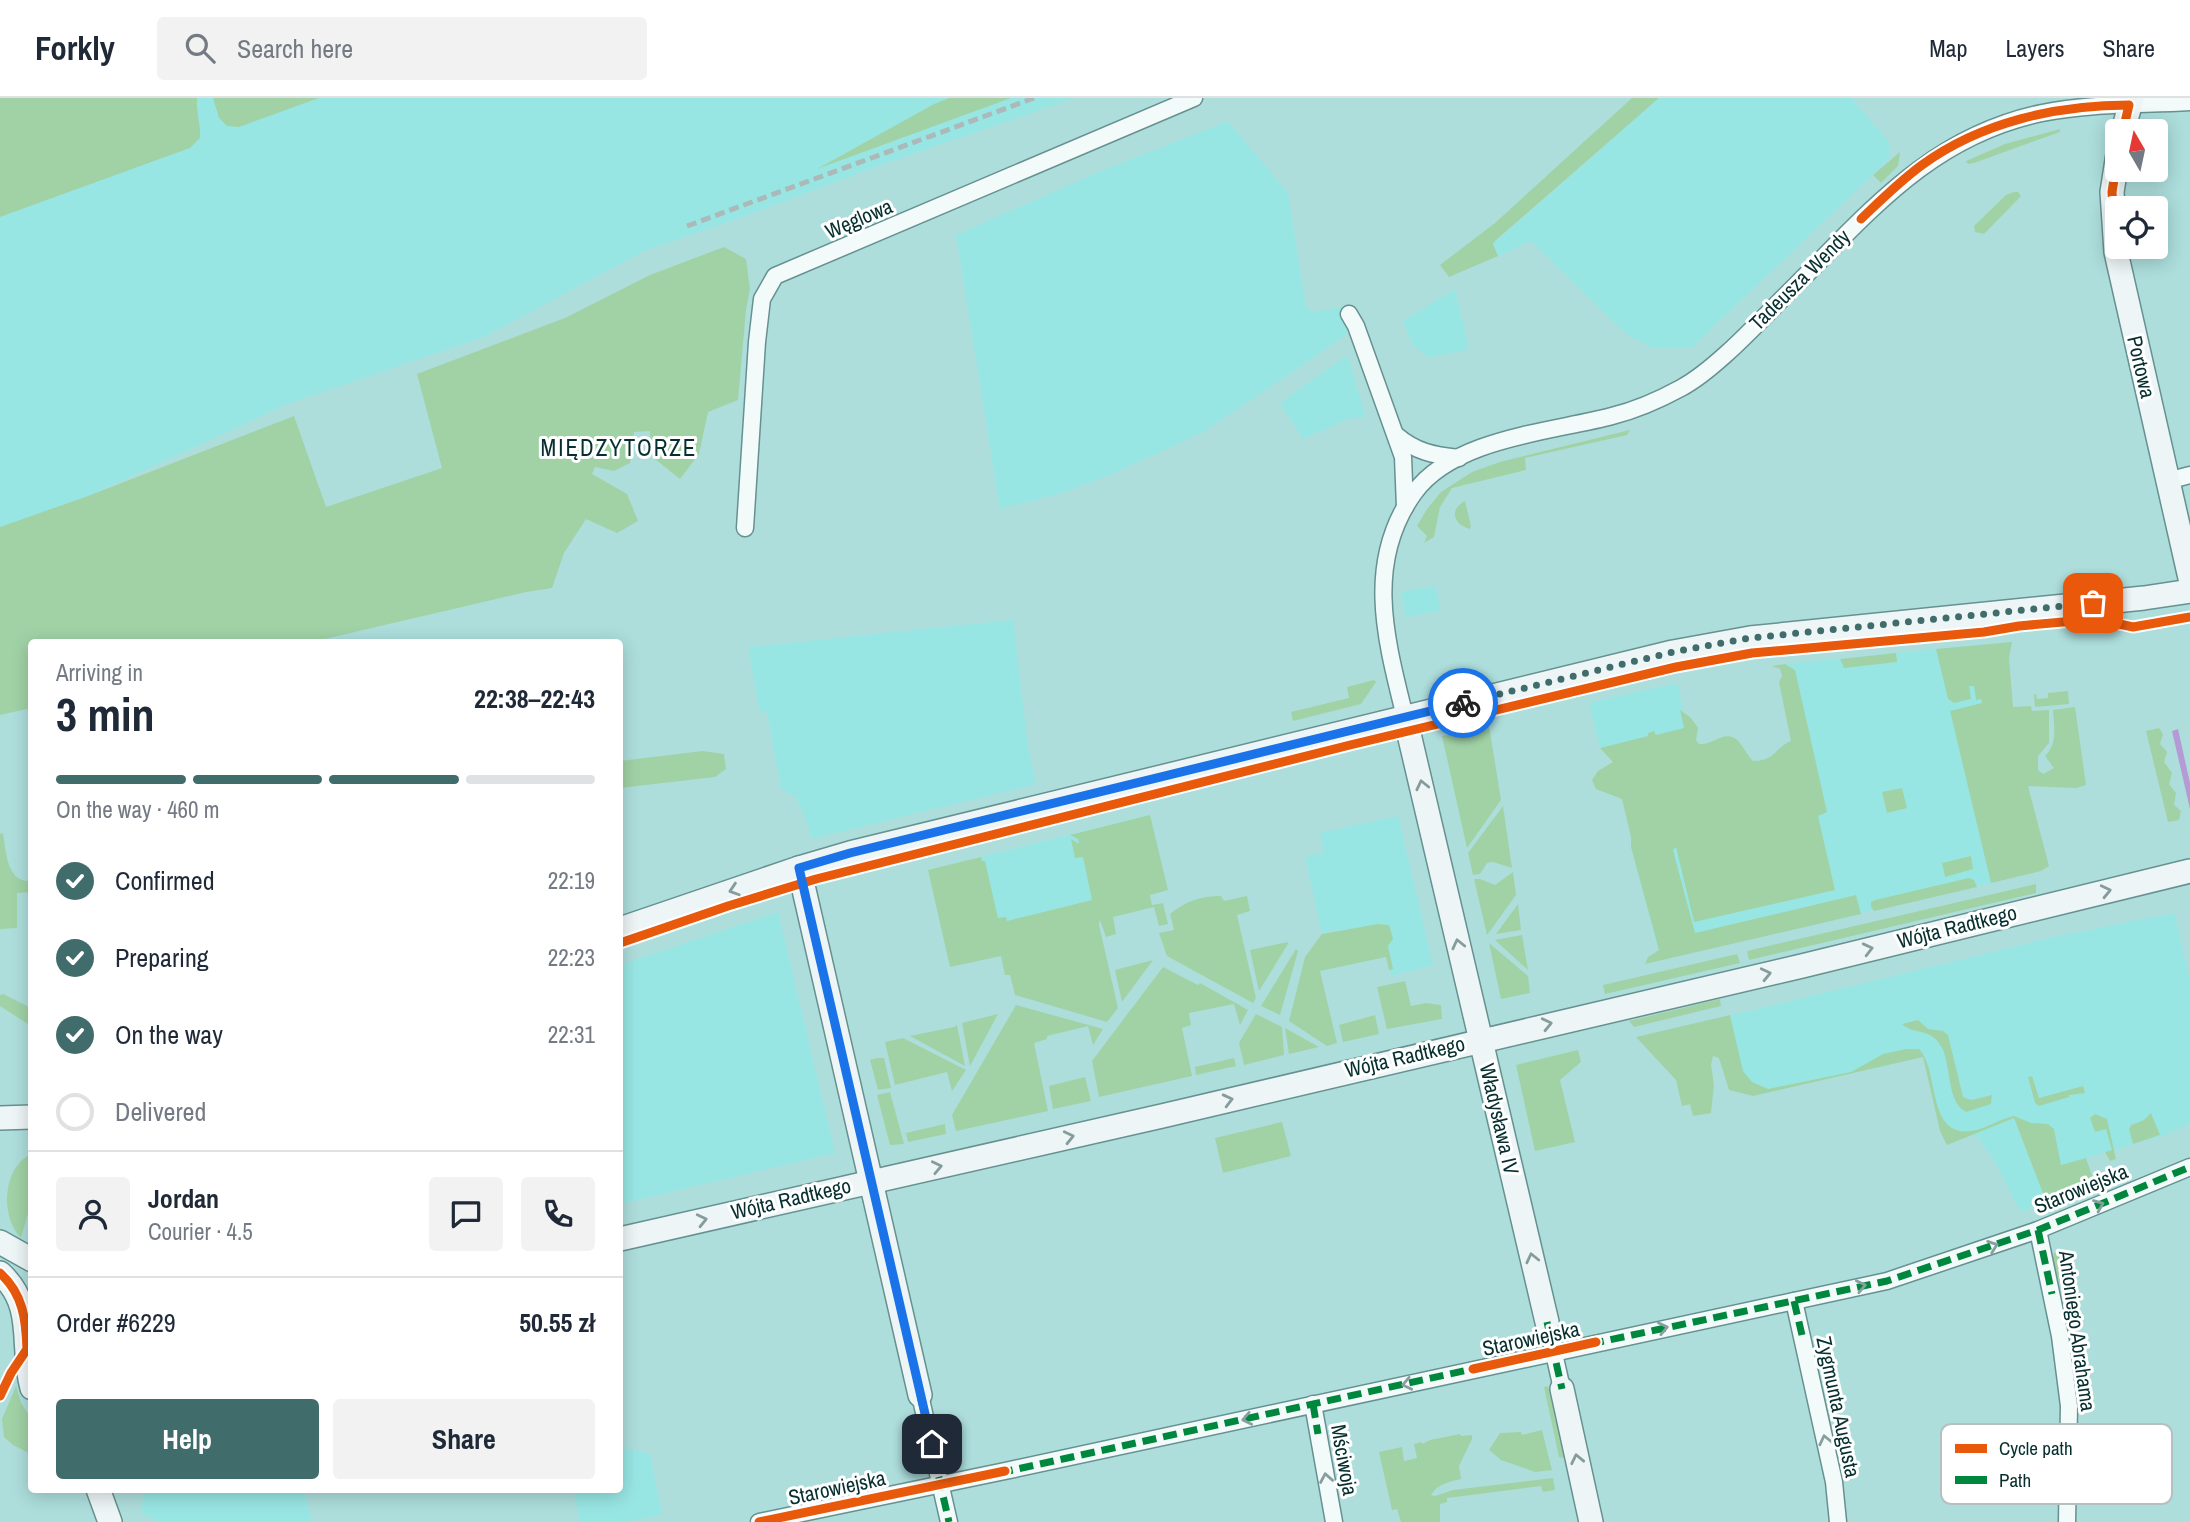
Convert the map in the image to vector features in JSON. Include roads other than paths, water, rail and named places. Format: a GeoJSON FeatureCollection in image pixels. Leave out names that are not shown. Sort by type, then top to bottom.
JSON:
{"type":"FeatureCollection","features":[{"type":"Feature","properties":{"kind":"street","name":"Węglowa"},"geometry":{"type":"LineString","coordinates":[[745,528],[758,331],[762,299],[775,276],[1194,98]]}},
{"type":"Feature","properties":{"kind":"street","name":"Tadeusza Wendy"},"geometry":{"type":"LineString","coordinates":[[1405,717],[1388,644],[1383,604],[1387,553],[1390,538],[1405,507],[1416,490],[1430,476],[1459,458],[1522,436],[1614,416],[1655,402],[1688,384],[1768,312],[1896,185],[1938,155],[1993,127],[2064,110],[2130,102],[2190,102]]}},
{"type":"Feature","properties":{"kind":"street","name":"Portowa"},"geometry":{"type":"LineString","coordinates":[[2114,182],[2116,252],[2190,578]]}},
{"type":"Feature","properties":{"kind":"street","name":"Tadeusza Wendy"},"geometry":{"type":"LineString","coordinates":[[1349,314],[1396,435],[1405,467],[1405,507]]}},
{"type":"Feature","properties":{"kind":"street","name":"Tadeusza Wendy"},"geometry":{"type":"LineString","coordinates":[[1396,435],[1412,448],[1426,454],[1459,458]]}},
{"type":"Feature","properties":{"kind":"street"},"geometry":{"type":"LineString","coordinates":[[2167,481],[2190,475]]}},
{"type":"Feature","properties":{"kind":"street"},"geometry":{"type":"LineString","coordinates":[[623,928],[850,853],[1673,652],[1750,638],[2190,591]]}},
{"type":"Feature","properties":{"kind":"street","name":"Władysława IV"},"geometry":{"type":"LineString","coordinates":[[1405,717],[1547,1322],[1591,1522]]}},
{"type":"Feature","properties":{"kind":"street"},"geometry":{"type":"LineString","coordinates":[[799,868],[949,1522]]}},
{"type":"Feature","properties":{"kind":"street","name":"Wójta Radtkego"},"geometry":{"type":"LineString","coordinates":[[623,1238],[1003,1153],[2190,871]]}},
{"type":"Feature","properties":{"kind":"street"},"geometry":{"type":"LineString","coordinates":[[0,1118],[28,1117]]}},
{"type":"Feature","properties":{"kind":"street","name":"Starowiejska"},"geometry":{"type":"LineString","coordinates":[[759,1522],[1887,1281],[2038,1230],[2190,1167]]}},
{"type":"Feature","properties":{"kind":"street","name":"Antoniego Abrahama"},"geometry":{"type":"LineString","coordinates":[[2038,1230],[2060,1336],[2070,1406],[2070,1424]]}},
{"type":"Feature","properties":{"kind":"street"},"geometry":{"type":"LineString","coordinates":[[0,1242],[28,1258]]}},
{"type":"Feature","properties":{"kind":"street"},"geometry":{"type":"LineString","coordinates":[[0,1273],[17,1294],[23,1307],[28,1340]]}},
{"type":"Feature","properties":{"kind":"street","name":"Zygmunta Augusta"},"geometry":{"type":"LineString","coordinates":[[1794,1301],[1834,1482],[1838,1522]]}},
{"type":"Feature","properties":{"kind":"street","name":"Mściwoja"},"geometry":{"type":"LineString","coordinates":[[1313,1404],[1334,1522]]}},
{"type":"Feature","properties":{"kind":"street"},"geometry":{"type":"LineString","coordinates":[[102,1493],[110,1522]]}},
{"type":"Feature","properties":{"kind":"street","name":"Antoniego Abrahama"},"geometry":{"type":"LineString","coordinates":[[2067,1504],[2067,1522]]}},
{"type":"Feature","properties":{"kind":"railway"},"geometry":{"type":"LineString","coordinates":[[687,226],[1034,98]]}},
{"type":"Feature","properties":{"kind":"district","name":"MIĘDZYTORZE"},"geometry":{"type":"Point","coordinates":[619,448]}}]}
